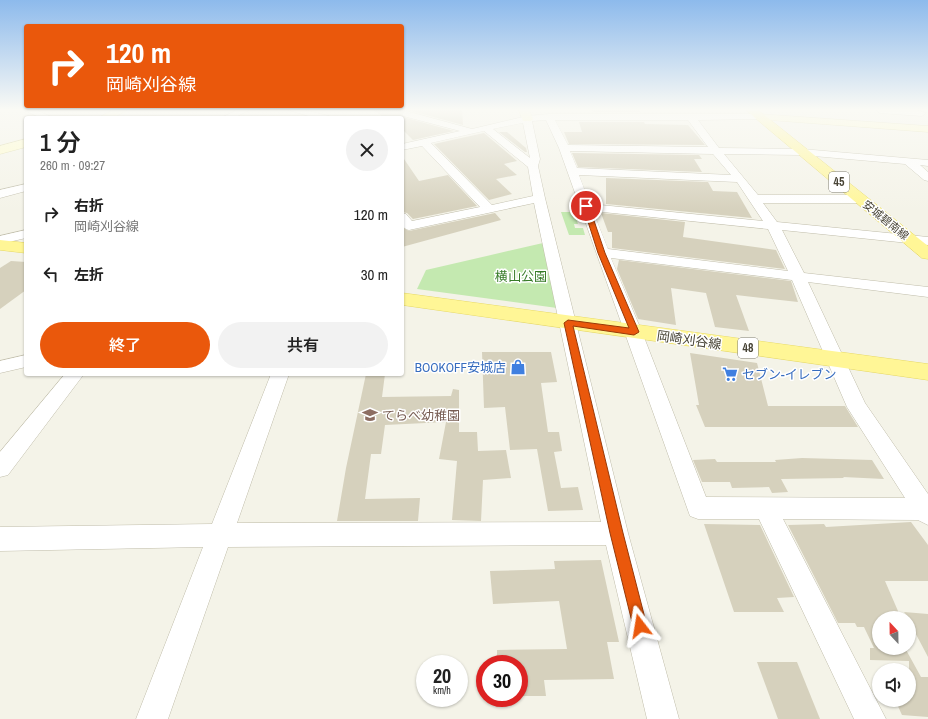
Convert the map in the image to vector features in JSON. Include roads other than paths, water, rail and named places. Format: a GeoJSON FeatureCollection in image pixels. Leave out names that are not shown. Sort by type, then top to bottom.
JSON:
{"type":"FeatureCollection","features":[{"type":"Feature","properties":{"kind":"main road","name":"安城碧南線"},"geometry":{"type":"LineString","coordinates":[[792,144],[928,254]]}},
{"type":"Feature","properties":{"kind":"main road"},"geometry":{"type":"LineString","coordinates":[[0,245],[24,248]]}},
{"type":"Feature","properties":{"kind":"main road","name":"岡崎刈谷線"},"geometry":{"type":"LineString","coordinates":[[404,299],[928,372]]}},
{"type":"Feature","properties":{"kind":"street"},"geometry":{"type":"LineString","coordinates":[[0,150],[24,144]]}},
{"type":"Feature","properties":{"kind":"street"},"geometry":{"type":"LineString","coordinates":[[404,147],[417,144]]}},
{"type":"Feature","properties":{"kind":"street"},"geometry":{"type":"LineString","coordinates":[[426,144],[488,208]]}},
{"type":"Feature","properties":{"kind":"street"},"geometry":{"type":"LineString","coordinates":[[505,144],[533,166]]}},
{"type":"Feature","properties":{"kind":"street"},"geometry":{"type":"LineString","coordinates":[[531,144],[535,160],[533,166],[539,198],[616,533],[663,719]]}},
{"type":"Feature","properties":{"kind":"street"},"geometry":{"type":"LineString","coordinates":[[562,144],[602,253],[634,332],[698,508],[927,511]]}},
{"type":"Feature","properties":{"kind":"street"},"geometry":{"type":"LineString","coordinates":[[711,144],[740,179],[773,226],[800,278],[857,407],[927,511]]}},
{"type":"Feature","properties":{"kind":"street"},"geometry":{"type":"LineString","coordinates":[[564,148],[802,152],[928,162]]}},
{"type":"Feature","properties":{"kind":"street"},"geometry":{"type":"LineString","coordinates":[[908,161],[928,178]]}},
{"type":"Feature","properties":{"kind":"street"},"geometry":{"type":"LineString","coordinates":[[572,172],[740,179]]}},
{"type":"Feature","properties":{"kind":"street"},"geometry":{"type":"LineString","coordinates":[[0,194],[24,188]]}},
{"type":"Feature","properties":{"kind":"street"},"geometry":{"type":"LineString","coordinates":[[404,220],[409,226],[539,198]]}},
{"type":"Feature","properties":{"kind":"street"},"geometry":{"type":"LineString","coordinates":[[755,199],[861,199]]}},
{"type":"Feature","properties":{"kind":"street"},"geometry":{"type":"LineString","coordinates":[[586,206],[928,241]]}},
{"type":"Feature","properties":{"kind":"street"},"geometry":{"type":"LineString","coordinates":[[0,240],[24,234]]}},
{"type":"Feature","properties":{"kind":"street"},"geometry":{"type":"LineString","coordinates":[[602,253],[800,278],[928,292]]}},
{"type":"Feature","properties":{"kind":"street"},"geometry":{"type":"LineString","coordinates":[[0,367],[24,361]]}},
{"type":"Feature","properties":{"kind":"street"},"geometry":{"type":"LineString","coordinates":[[0,468],[73,376]]}},
{"type":"Feature","properties":{"kind":"street"},"geometry":{"type":"LineString","coordinates":[[152,719],[279,376]]}},
{"type":"Feature","properties":{"kind":"street"},"geometry":{"type":"LineString","coordinates":[[766,509],[870,719]]}},
{"type":"Feature","properties":{"kind":"street"},"geometry":{"type":"LineString","coordinates":[[0,539],[220,535],[616,533]]}},
{"type":"Feature","properties":{"kind":"place","name":"BOOKOFF安城店"},"geometry":{"type":"Point","coordinates":[518,367]}},
{"type":"Feature","properties":{"kind":"place","name":"セブン-イレブン"},"geometry":{"type":"Point","coordinates":[730,374]}},
{"type":"Feature","properties":{"kind":"place","name":"てらべ幼稚園"},"geometry":{"type":"Point","coordinates":[370,415]}},
{"type":"Feature","properties":{"kind":"park label","name":"横山公園"},"geometry":{"type":"Point","coordinates":[521,276]}}]}
